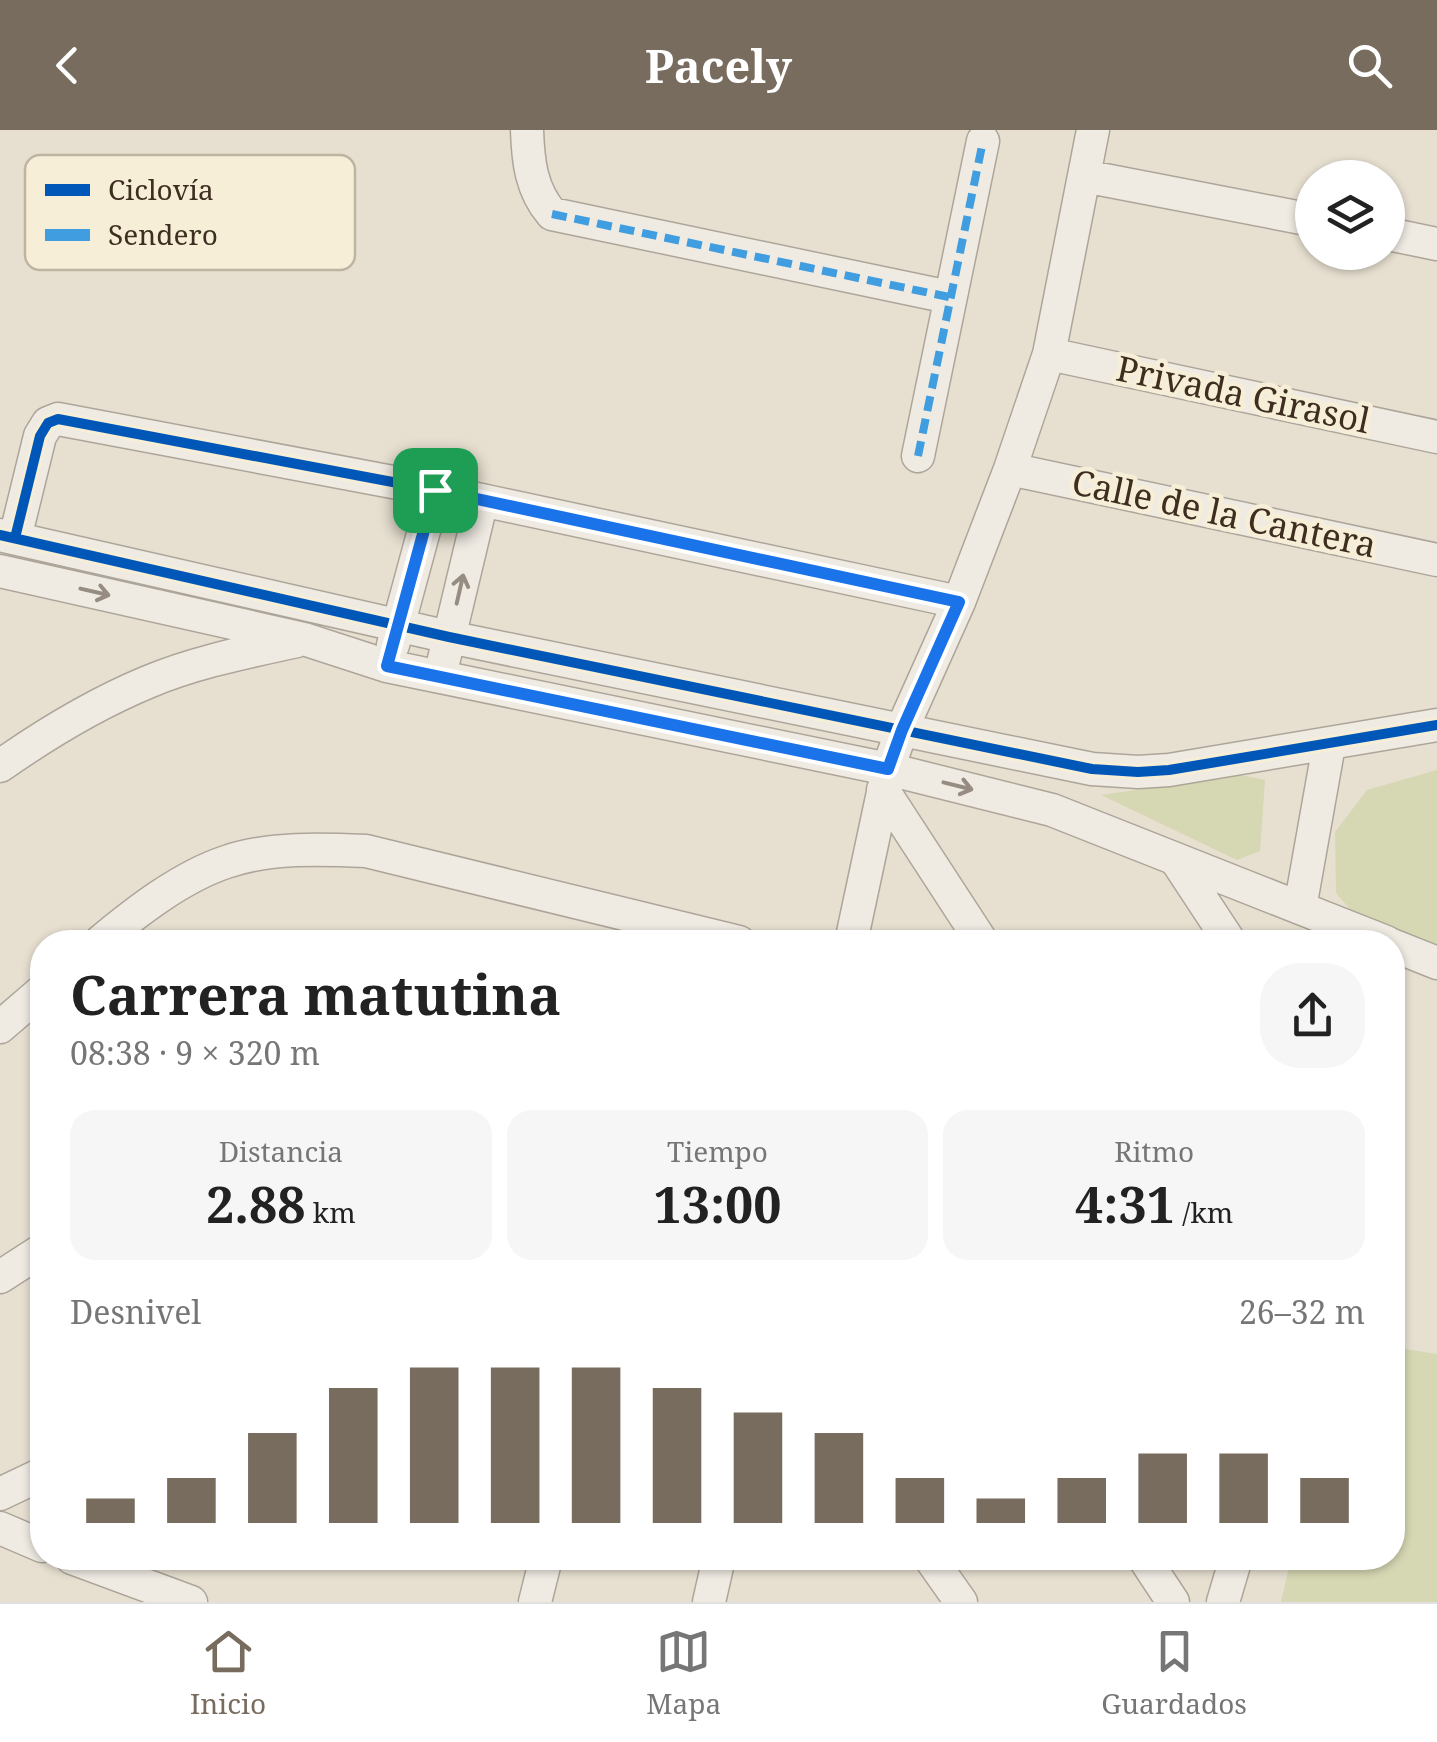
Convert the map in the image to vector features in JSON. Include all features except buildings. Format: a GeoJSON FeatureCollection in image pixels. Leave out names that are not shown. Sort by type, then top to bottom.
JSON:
{"type":"FeatureCollection","features":[{"type":"Feature","properties":{"kind":"street"},"geometry":{"type":"LineString","coordinates":[[527,130],[537,198],[552,214],[949,297]]}},
{"type":"Feature","properties":{"kind":"street"},"geometry":{"type":"LineString","coordinates":[[854,930],[885,780],[902,730],[959,602],[1049,354],[1093,130]]}},
{"type":"Feature","properties":{"kind":"street"},"geometry":{"type":"LineString","coordinates":[[918,456],[983,141]]}},
{"type":"Feature","properties":{"kind":"street"},"geometry":{"type":"LineString","coordinates":[[1084,176],[1295,217]]}},
{"type":"Feature","properties":{"kind":"street"},"geometry":{"type":"LineString","coordinates":[[1405,237],[1437,244]]}},
{"type":"Feature","properties":{"kind":"street","name":"Privada Girasol"},"geometry":{"type":"LineString","coordinates":[[1049,354],[1437,437]]}},
{"type":"Feature","properties":{"kind":"street"},"geometry":{"type":"LineString","coordinates":[[959,602],[435,490],[58,419],[48,423],[40,436],[8,536],[449,637],[1092,770],[1169,770],[1437,725]]}},
{"type":"Feature","properties":{"kind":"street","name":"Calle de la Cantera"},"geometry":{"type":"LineString","coordinates":[[1010,468],[1437,560]]}},
{"type":"Feature","properties":{"kind":"street"},"geometry":{"type":"LineString","coordinates":[[387,666],[435,490]]}},
{"type":"Feature","properties":{"kind":"street"},"geometry":{"type":"LineString","coordinates":[[440,678],[482,500]]}},
{"type":"Feature","properties":{"kind":"street"},"geometry":{"type":"LineString","coordinates":[[0,571],[304,639],[387,666],[885,780],[1052,810],[1354,930]]}},
{"type":"Feature","properties":{"kind":"street"},"geometry":{"type":"LineString","coordinates":[[0,766],[71,719],[150,681],[213,660],[304,639]]}},
{"type":"Feature","properties":{"kind":"street"},"geometry":{"type":"LineString","coordinates":[[1300,908],[1329,745]]}},
{"type":"Feature","properties":{"kind":"street"},"geometry":{"type":"LineString","coordinates":[[885,780],[975,930]]}},
{"type":"Feature","properties":{"kind":"street"},"geometry":{"type":"LineString","coordinates":[[116,930],[143,909],[226,862],[324,849],[366,851],[398,858],[690,930]]}},
{"type":"Feature","properties":{"kind":"street"},"geometry":{"type":"LineString","coordinates":[[1176,860],[1222,930]]}},
{"type":"Feature","properties":{"kind":"street"},"geometry":{"type":"LineString","coordinates":[[1405,950],[1437,963]]}},
{"type":"Feature","properties":{"kind":"street"},"geometry":{"type":"LineString","coordinates":[[0,1027],[30,1001]]}},
{"type":"Feature","properties":{"kind":"street"},"geometry":{"type":"LineString","coordinates":[[0,1277],[30,1258]]}},
{"type":"Feature","properties":{"kind":"street"},"geometry":{"type":"LineString","coordinates":[[0,1494],[30,1480]]}},
{"type":"Feature","properties":{"kind":"street"},"geometry":{"type":"LineString","coordinates":[[0,1528],[30,1541]]}},
{"type":"Feature","properties":{"kind":"street"},"geometry":{"type":"LineString","coordinates":[[104,1570],[190,1602]]}},
{"type":"Feature","properties":{"kind":"street"},"geometry":{"type":"LineString","coordinates":[[536,1602],[543,1570]]}},
{"type":"Feature","properties":{"kind":"street"},"geometry":{"type":"LineString","coordinates":[[709,1602],[716,1570]]}},
{"type":"Feature","properties":{"kind":"street"},"geometry":{"type":"LineString","coordinates":[[938,1570],[961,1602]]}},
{"type":"Feature","properties":{"kind":"street"},"geometry":{"type":"LineString","coordinates":[[1152,1570],[1173,1602]]}},
{"type":"Feature","properties":{"kind":"street"},"geometry":{"type":"LineString","coordinates":[[1224,1602],[1233,1570]]}},
{"type":"Feature","properties":{"kind":"green space"},"geometry":{"type":"Polygon","coordinates":[[[1437,770],[1437,959],[1405,945],[1405,930],[1365,927],[1336,893],[1335,832],[1367,790],[1437,770]]]}},
{"type":"Feature","properties":{"kind":"green space"},"geometry":{"type":"Polygon","coordinates":[[[1240,775],[1265,780],[1260,851],[1237,860],[1101,795],[1240,775]]]}},
{"type":"Feature","properties":{"kind":"green space"},"geometry":{"type":"Polygon","coordinates":[[[1405,1349],[1437,1354],[1437,1602],[1281,1602],[1288,1570],[1405,1570],[1405,1349]]]}},
{"type":"Feature","properties":{"kind":"marked path"},"geometry":{"type":"LineString","coordinates":[[918,456],[983,141]]}},
{"type":"Feature","properties":{"kind":"marked path"},"geometry":{"type":"LineString","coordinates":[[552,214],[949,297]]}},
{"type":"Feature","properties":{"kind":"cycle path"},"geometry":{"type":"LineString","coordinates":[[15,538],[40,436],[48,423],[58,419],[435,490],[959,602]]}},
{"type":"Feature","properties":{"kind":"cycle path"},"geometry":{"type":"LineString","coordinates":[[0,535],[449,637],[1092,769],[1169,770],[1437,725]]}},
{"type":"Feature","properties":{"kind":"route"},"geometry":{"type":"LineString","coordinates":[[435,490],[959,602],[888,769],[387,666],[435,490]]}}]}
